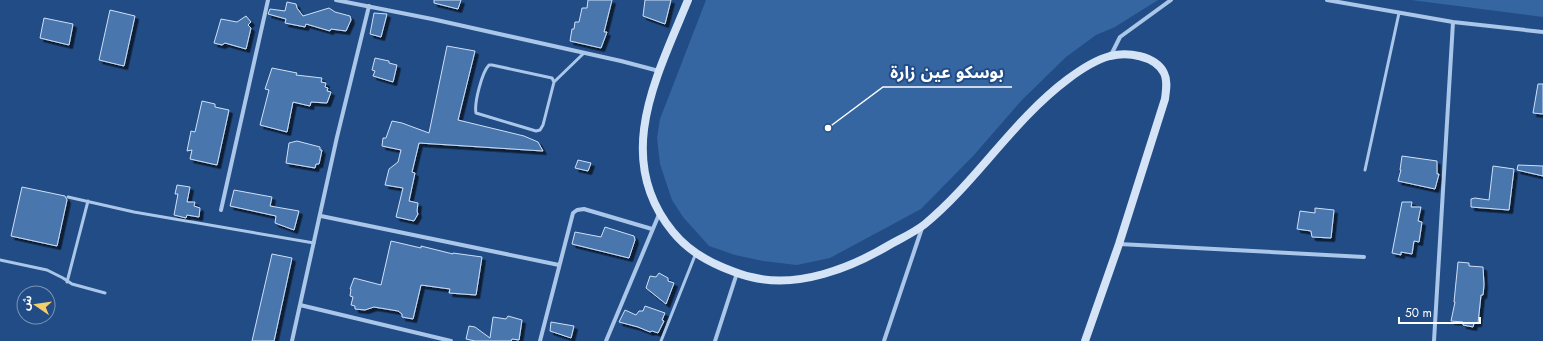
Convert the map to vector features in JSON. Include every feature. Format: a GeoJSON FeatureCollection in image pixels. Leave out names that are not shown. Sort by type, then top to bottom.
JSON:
{"type":"FeatureCollection","features":[{"type":"Feature","properties":{"kind":"main road"},"geometry":{"type":"LineString","coordinates":[[688,0],[649,103],[644,129],[642,154],[646,180],[660,212],[670,228],[681,241],[710,262],[752,278],[775,280],[795,279],[821,274],[864,258],[923,226],[948,203],[1045,98],[1081,70],[1110,56],[1134,55],[1152,61],[1164,72],[1167,86],[1165,99],[1129,208],[1119,244],[1085,341]]}},
{"type":"Feature","properties":{"kind":"street"},"geometry":{"type":"LineString","coordinates":[[221,210],[268,0]]}},
{"type":"Feature","properties":{"kind":"street"},"geometry":{"type":"LineString","coordinates":[[336,0],[584,53],[660,71]]}},
{"type":"Feature","properties":{"kind":"street"},"geometry":{"type":"LineString","coordinates":[[1110,56],[1120,37],[1171,0]]}},
{"type":"Feature","properties":{"kind":"street"},"geometry":{"type":"LineString","coordinates":[[1327,0],[1453,22],[1543,32]]}},
{"type":"Feature","properties":{"kind":"street"},"geometry":{"type":"LineString","coordinates":[[292,341],[321,216],[337,137],[369,6]]}},
{"type":"Feature","properties":{"kind":"street"},"geometry":{"type":"LineString","coordinates":[[1434,341],[1453,22]]}},
{"type":"Feature","properties":{"kind":"street"},"geometry":{"type":"LineString","coordinates":[[540,341],[573,213],[577,210],[584,209],[652,229]]}},
{"type":"Feature","properties":{"kind":"street"},"geometry":{"type":"LineString","coordinates":[[606,341],[660,212]]}},
{"type":"Feature","properties":{"kind":"street"},"geometry":{"type":"LineString","coordinates":[[321,216],[559,265]]}},
{"type":"Feature","properties":{"kind":"street"},"geometry":{"type":"LineString","coordinates":[[884,341],[923,226]]}},
{"type":"Feature","properties":{"kind":"street"},"geometry":{"type":"LineString","coordinates":[[1119,244],[1364,257]]}},
{"type":"Feature","properties":{"kind":"street"},"geometry":{"type":"LineString","coordinates":[[715,341],[737,273]]}},
{"type":"Feature","properties":{"kind":"street"},"geometry":{"type":"LineString","coordinates":[[300,305],[451,341]]}},
{"type":"Feature","properties":{"kind":"lane"},"geometry":{"type":"LineString","coordinates":[[1365,170],[1399,13]]}},
{"type":"Feature","properties":{"kind":"lane"},"geometry":{"type":"LineString","coordinates":[[554,82],[552,78],[548,76],[492,64],[488,65],[484,71],[476,105],[476,112],[540,130],[543,125],[554,82],[584,53]]}},
{"type":"Feature","properties":{"kind":"lane"},"geometry":{"type":"LineString","coordinates":[[68,196],[168,219],[314,243]]}},
{"type":"Feature","properties":{"kind":"lane"},"geometry":{"type":"LineString","coordinates":[[67,282],[88,201]]}},
{"type":"Feature","properties":{"kind":"lane"},"geometry":{"type":"LineString","coordinates":[[661,341],[696,253]]}},
{"type":"Feature","properties":{"kind":"lane"},"geometry":{"type":"LineString","coordinates":[[0,260],[47,270],[63,278],[67,282],[105,293]]}},
{"type":"Feature","properties":{"kind":"shaded area"},"geometry":{"type":"Polygon","coordinates":[[[706,0],[1158,0],[1115,27],[1096,35],[1066,57],[1021,101],[974,155],[921,209],[830,258],[797,265],[763,261],[735,255],[709,246],[683,217],[672,200],[660,164],[657,138],[660,119],[706,0]]]}},
{"type":"Feature","properties":{"kind":"shaded area"},"geometry":{"type":"Polygon","coordinates":[[[1411,0],[1543,0],[1543,17],[1411,0]]]}},
{"type":"Feature","properties":{"kind":"building"},"geometry":{"type":"Polygon","coordinates":[[[434,0],[461,0],[458,9],[434,3],[434,0]]]}},
{"type":"Feature","properties":{"kind":"building"},"geometry":{"type":"Polygon","coordinates":[[[588,0],[612,0],[604,32],[607,32],[601,48],[570,41],[575,22],[579,22],[582,8],[587,8],[588,0]]]}},
{"type":"Feature","properties":{"kind":"building"},"geometry":{"type":"Polygon","coordinates":[[[645,0],[671,0],[665,24],[643,16],[645,0]]]}},
{"type":"Feature","properties":{"kind":"building"},"geometry":{"type":"Polygon","coordinates":[[[287,2],[296,4],[303,16],[329,8],[335,12],[350,16],[351,20],[346,31],[331,29],[330,31],[306,24],[305,27],[285,23],[286,19],[268,14],[270,9],[285,11],[287,2]]]}},
{"type":"Feature","properties":{"kind":"building"},"geometry":{"type":"Polygon","coordinates":[[[110,10],[135,16],[124,66],[99,60],[110,10]]]}},
{"type":"Feature","properties":{"kind":"building"},"geometry":{"type":"Polygon","coordinates":[[[374,13],[387,14],[381,37],[370,34],[374,13]]]}},
{"type":"Feature","properties":{"kind":"building"},"geometry":{"type":"Polygon","coordinates":[[[246,16],[251,22],[248,25],[251,28],[246,49],[225,43],[222,45],[214,43],[221,19],[237,22],[246,16]]]}},
{"type":"Feature","properties":{"kind":"building"},"geometry":{"type":"Polygon","coordinates":[[[44,18],[73,24],[69,45],[40,38],[44,18]]]}},
{"type":"Feature","properties":{"kind":"building"},"geometry":{"type":"Polygon","coordinates":[[[447,46],[475,51],[458,120],[524,136],[538,142],[543,151],[419,143],[412,172],[415,173],[409,201],[418,203],[418,214],[414,221],[396,217],[403,188],[385,185],[389,169],[398,162],[401,150],[382,146],[383,138],[386,138],[392,121],[429,133],[447,46]]]}},
{"type":"Feature","properties":{"kind":"building"},"geometry":{"type":"Polygon","coordinates":[[[375,58],[389,61],[389,63],[397,65],[393,82],[373,76],[375,71],[372,70],[375,58]]]}},
{"type":"Feature","properties":{"kind":"building"},"geometry":{"type":"Polygon","coordinates":[[[272,68],[297,73],[296,75],[322,78],[321,82],[326,83],[325,87],[328,88],[327,91],[331,92],[327,103],[311,102],[310,106],[293,102],[287,132],[260,125],[269,90],[265,89],[272,68]]]}},
{"type":"Feature","properties":{"kind":"building"},"geometry":{"type":"Polygon","coordinates":[[[1538,84],[1543,84],[1543,114],[1533,113],[1538,84]]]}},
{"type":"Feature","properties":{"kind":"building"},"geometry":{"type":"Polygon","coordinates":[[[202,101],[215,104],[215,107],[229,110],[217,165],[190,159],[192,150],[187,151],[191,131],[195,132],[202,101]]]}},
{"type":"Feature","properties":{"kind":"building"},"geometry":{"type":"Polygon","coordinates":[[[297,141],[320,147],[320,150],[322,150],[319,164],[316,164],[315,168],[286,163],[289,143],[297,141]]]}},
{"type":"Feature","properties":{"kind":"building"},"geometry":{"type":"Polygon","coordinates":[[[1402,156],[1437,161],[1437,174],[1439,174],[1435,189],[1398,181],[1401,170],[1402,156]]]}},
{"type":"Feature","properties":{"kind":"building"},"geometry":{"type":"Polygon","coordinates":[[[578,160],[591,163],[588,171],[575,168],[578,160]]]}},
{"type":"Feature","properties":{"kind":"building"},"geometry":{"type":"Polygon","coordinates":[[[1518,165],[1543,166],[1543,176],[1517,170],[1518,165]]]}},
{"type":"Feature","properties":{"kind":"building"},"geometry":{"type":"Polygon","coordinates":[[[1493,166],[1514,169],[1509,210],[1471,207],[1471,199],[1475,198],[1489,200],[1493,166]]]}},
{"type":"Feature","properties":{"kind":"building"},"geometry":{"type":"Polygon","coordinates":[[[177,185],[190,187],[187,202],[195,202],[194,206],[200,208],[199,217],[187,215],[186,218],[174,215],[178,194],[175,194],[177,185]]]}},
{"type":"Feature","properties":{"kind":"building"},"geometry":{"type":"Polygon","coordinates":[[[22,187],[65,196],[67,200],[57,246],[11,236],[22,187]]]}},
{"type":"Feature","properties":{"kind":"building"},"geometry":{"type":"Polygon","coordinates":[[[234,190],[272,197],[270,206],[299,211],[294,230],[275,223],[276,216],[230,206],[234,190]]]}},
{"type":"Feature","properties":{"kind":"building"},"geometry":{"type":"Polygon","coordinates":[[[1402,202],[1412,202],[1411,207],[1421,207],[1418,221],[1422,222],[1419,242],[1414,241],[1412,254],[1401,252],[1401,255],[1392,253],[1402,202]]]}},
{"type":"Feature","properties":{"kind":"building"},"geometry":{"type":"Polygon","coordinates":[[[1315,208],[1334,210],[1331,238],[1312,237],[1311,231],[1297,229],[1300,211],[1315,213],[1315,208]]]}},
{"type":"Feature","properties":{"kind":"building"},"geometry":{"type":"Polygon","coordinates":[[[605,227],[634,236],[635,240],[629,258],[572,244],[575,232],[601,237],[605,227]]]}},
{"type":"Feature","properties":{"kind":"building"},"geometry":{"type":"Polygon","coordinates":[[[391,241],[421,248],[421,246],[453,254],[482,257],[476,295],[449,293],[450,289],[421,285],[413,319],[402,317],[402,314],[398,311],[374,307],[365,310],[355,309],[355,306],[351,305],[353,297],[350,296],[350,289],[354,278],[381,285],[391,241]]]}},
{"type":"Feature","properties":{"kind":"building"},"geometry":{"type":"Polygon","coordinates":[[[272,254],[292,258],[274,341],[252,341],[272,254]]]}},
{"type":"Feature","properties":{"kind":"building"},"geometry":{"type":"Polygon","coordinates":[[[1458,262],[1469,263],[1469,266],[1483,267],[1483,295],[1481,295],[1478,323],[1474,323],[1473,327],[1463,325],[1463,322],[1451,321],[1455,302],[1458,262]]]}},
{"type":"Feature","properties":{"kind":"building"},"geometry":{"type":"Polygon","coordinates":[[[659,273],[668,278],[668,281],[674,283],[666,304],[646,288],[650,276],[656,277],[659,273]]]}},
{"type":"Feature","properties":{"kind":"building"},"geometry":{"type":"Polygon","coordinates":[[[645,306],[665,313],[662,320],[664,321],[658,333],[652,331],[650,332],[619,322],[625,310],[636,315],[639,311],[643,311],[645,306]]]}},
{"type":"Feature","properties":{"kind":"building"},"geometry":{"type":"Polygon","coordinates":[[[508,316],[522,320],[519,340],[475,341],[466,339],[469,326],[475,327],[490,338],[493,317],[506,319],[508,316]]]}},
{"type":"Feature","properties":{"kind":"building"},"geometry":{"type":"Polygon","coordinates":[[[551,322],[574,326],[571,338],[550,331],[551,322]]]}},
{"type":"Feature","properties":{"kind":"place","name":"بوسكو عين زارة"},"geometry":{"type":"Point","coordinates":[828,128]}}]}
